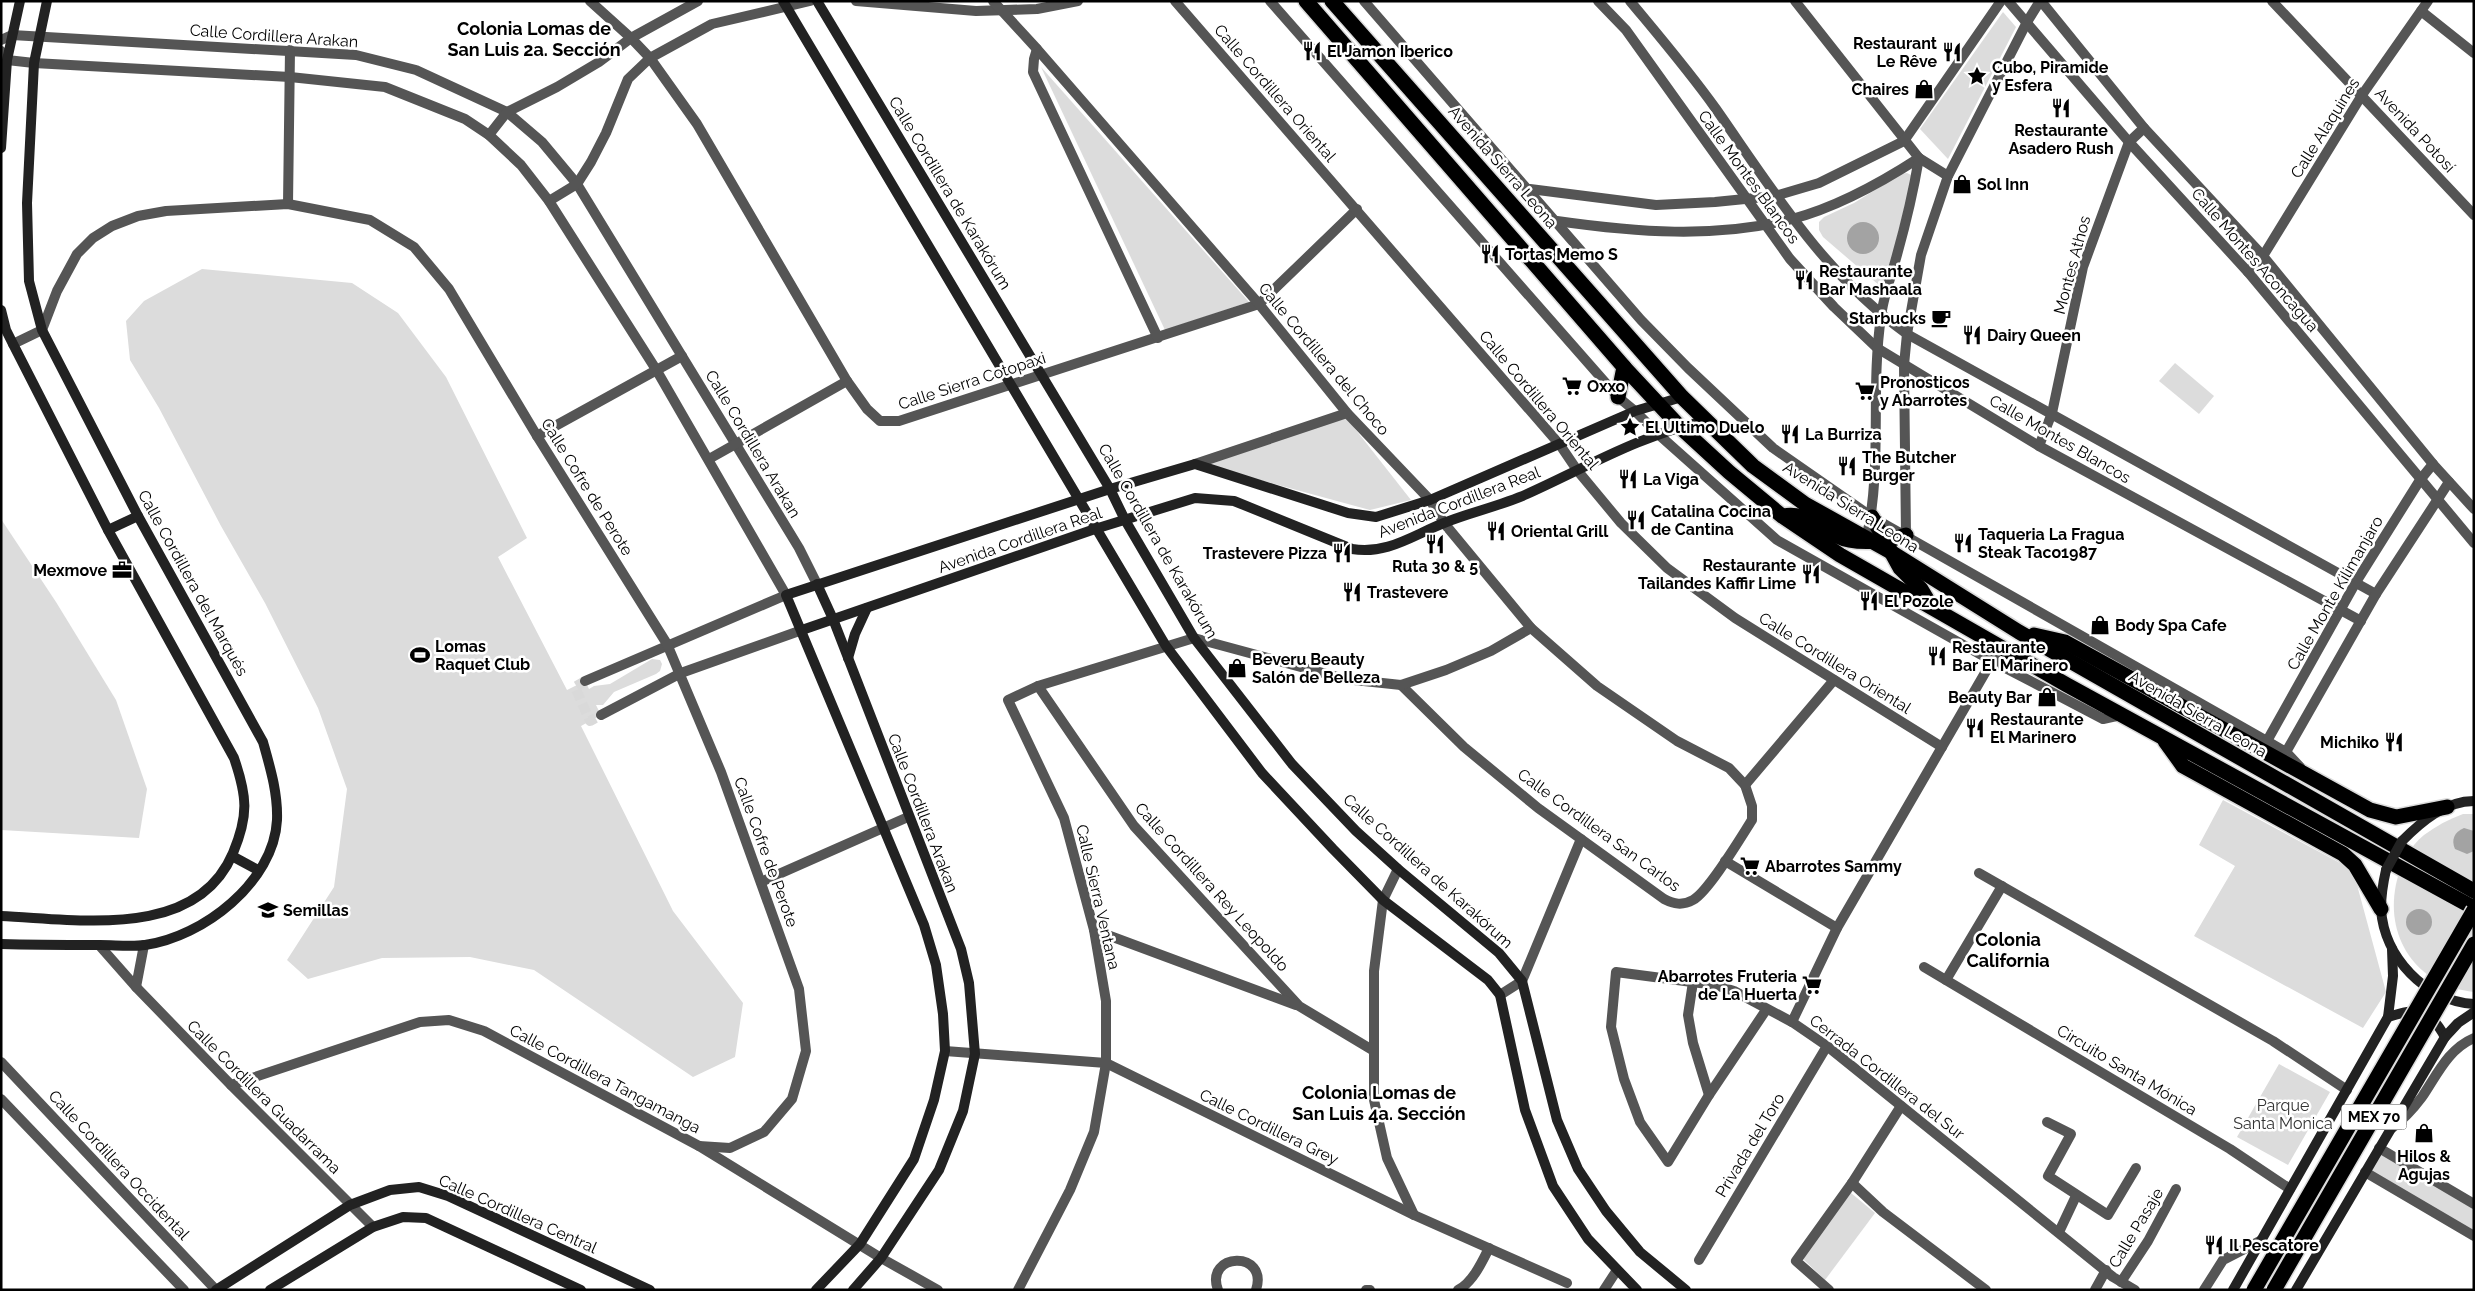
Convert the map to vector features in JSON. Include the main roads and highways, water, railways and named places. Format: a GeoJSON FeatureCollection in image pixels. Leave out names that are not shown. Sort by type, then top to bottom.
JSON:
{"type":"FeatureCollection","features":[{"type":"Feature","properties":{"kind":"highway"},"geometry":{"type":"LineString","coordinates":[[1306,1],[1624,367],[1680,427],[1729,472],[1782,516],[1840,555],[2000,647],[2474,909]]}},
{"type":"Feature","properties":{"kind":"highway","name":"Avenida Sierra Leona"},"geometry":{"type":"LineString","coordinates":[[1332,1],[1682,397],[1701,422],[1753,466],[1805,504],[1866,540],[1887,546],[2019,632],[2474,891]]}},
{"type":"Feature","properties":{"kind":"highway"},"geometry":{"type":"LineString","coordinates":[[1618,398],[1624,367]]}},
{"type":"Feature","properties":{"kind":"highway"},"geometry":{"type":"LineString","coordinates":[[1661,405],[1683,411],[1701,422]]}},
{"type":"Feature","properties":{"kind":"highway"},"geometry":{"type":"LineString","coordinates":[[1782,516],[1788,514],[1804,518],[1843,539],[1866,540]]}},
{"type":"Feature","properties":{"kind":"highway"},"geometry":{"type":"LineString","coordinates":[[1872,517],[1887,546],[1906,575],[1926,594],[1931,606]]}},
{"type":"Feature","properties":{"kind":"highway"},"geometry":{"type":"LineString","coordinates":[[1887,546],[1906,534]]}},
{"type":"Feature","properties":{"kind":"highway"},"geometry":{"type":"LineString","coordinates":[[2019,632],[2065,642],[2370,810],[2396,817],[2447,807]]}},
{"type":"Feature","properties":{"kind":"highway"},"geometry":{"type":"LineString","coordinates":[[2162,737],[2183,766],[2343,854],[2360,873],[2381,909]]}},
{"type":"Feature","properties":{"kind":"highway","name":"MEX 70"},"geometry":{"type":"LineString","coordinates":[[2254,1290],[2474,909]]}},
{"type":"Feature","properties":{"kind":"highway","name":"MEX 70"},"geometry":{"type":"LineString","coordinates":[[2274,1290],[2474,944]]}},
{"type":"Feature","properties":{"kind":"tunnel"},"geometry":{"type":"LineString","coordinates":[[585,681],[575,687],[590,721],[601,715]]}},
{"type":"Feature","properties":{"kind":"place","name":"El Jamon Iberico"},"geometry":{"type":"Point","coordinates":[1312,51]}},
{"type":"Feature","properties":{"kind":"place","name":"Restaurant Le Rêve"},"geometry":{"type":"Point","coordinates":[1952,52]}},
{"type":"Feature","properties":{"kind":"place","name":"Cubo, Piramide y Esfera"},"geometry":{"type":"Point","coordinates":[1977,76]}},
{"type":"Feature","properties":{"kind":"place","name":"Chaires"},"geometry":{"type":"Point","coordinates":[1924,89]}},
{"type":"Feature","properties":{"kind":"place","name":"Restaurante Asadero Rush"},"geometry":{"type":"Point","coordinates":[2061,108]}},
{"type":"Feature","properties":{"kind":"place","name":"Sol Inn"},"geometry":{"type":"Point","coordinates":[1962,184]}},
{"type":"Feature","properties":{"kind":"place","name":"Tortas Memo S"},"geometry":{"type":"Point","coordinates":[1490,254]}},
{"type":"Feature","properties":{"kind":"place","name":"Restaurante Bar Mashaala"},"geometry":{"type":"Point","coordinates":[1804,280]}},
{"type":"Feature","properties":{"kind":"place","name":"Starbucks"},"geometry":{"type":"Point","coordinates":[1941,318]}},
{"type":"Feature","properties":{"kind":"place","name":"Dairy Queen"},"geometry":{"type":"Point","coordinates":[1972,335]}},
{"type":"Feature","properties":{"kind":"place","name":"Oxxo"},"geometry":{"type":"Point","coordinates":[1572,386]}},
{"type":"Feature","properties":{"kind":"place","name":"Pronosticos y Abarrotes"},"geometry":{"type":"Point","coordinates":[1865,391]}},
{"type":"Feature","properties":{"kind":"place","name":"El Ultimo Duelo"},"geometry":{"type":"Point","coordinates":[1630,427]}},
{"type":"Feature","properties":{"kind":"place","name":"La Burriza"},"geometry":{"type":"Point","coordinates":[1790,434]}},
{"type":"Feature","properties":{"kind":"place","name":"The Butcher Burger"},"geometry":{"type":"Point","coordinates":[1847,466]}},
{"type":"Feature","properties":{"kind":"place","name":"La Viga"},"geometry":{"type":"Point","coordinates":[1628,479]}},
{"type":"Feature","properties":{"kind":"place","name":"Catalina Cocina de Cantina"},"geometry":{"type":"Point","coordinates":[1636,520]}},
{"type":"Feature","properties":{"kind":"place","name":"Oriental Grill"},"geometry":{"type":"Point","coordinates":[1496,531]}},
{"type":"Feature","properties":{"kind":"place","name":"Taqueria La Fragua Steak Taco1987"},"geometry":{"type":"Point","coordinates":[1963,543]}},
{"type":"Feature","properties":{"kind":"place","name":"Ruta 30 & 5"},"geometry":{"type":"Point","coordinates":[1435,544]}},
{"type":"Feature","properties":{"kind":"place","name":"Trastevere Pizza"},"geometry":{"type":"Point","coordinates":[1342,553]}},
{"type":"Feature","properties":{"kind":"place","name":"Mexmove"},"geometry":{"type":"Point","coordinates":[122,570]}},
{"type":"Feature","properties":{"kind":"place","name":"Restaurante Tailandes Kaffir Lime"},"geometry":{"type":"Point","coordinates":[1811,574]}},
{"type":"Feature","properties":{"kind":"place","name":"Trastevere"},"geometry":{"type":"Point","coordinates":[1352,592]}},
{"type":"Feature","properties":{"kind":"place","name":"El Pozole"},"geometry":{"type":"Point","coordinates":[1869,601]}},
{"type":"Feature","properties":{"kind":"place","name":"Body Spa Cafe"},"geometry":{"type":"Point","coordinates":[2100,625]}},
{"type":"Feature","properties":{"kind":"place","name":"Lomas Raquet Club"},"geometry":{"type":"Point","coordinates":[420,655]}},
{"type":"Feature","properties":{"kind":"place","name":"Restaurante Bar El Marinero"},"geometry":{"type":"Point","coordinates":[1937,656]}},
{"type":"Feature","properties":{"kind":"place","name":"Beveru Beauty Salón de Belleza"},"geometry":{"type":"Point","coordinates":[1237,668]}},
{"type":"Feature","properties":{"kind":"place","name":"Beauty Bar"},"geometry":{"type":"Point","coordinates":[2047,697]}},
{"type":"Feature","properties":{"kind":"place","name":"Restaurante El Marinero"},"geometry":{"type":"Point","coordinates":[1975,728]}},
{"type":"Feature","properties":{"kind":"place","name":"Michiko"},"geometry":{"type":"Point","coordinates":[2394,742]}},
{"type":"Feature","properties":{"kind":"place","name":"Abarrotes Sammy"},"geometry":{"type":"Point","coordinates":[1750,866]}},
{"type":"Feature","properties":{"kind":"place","name":"Semillas"},"geometry":{"type":"Point","coordinates":[268,910]}},
{"type":"Feature","properties":{"kind":"place","name":"Abarrotes Fruteria de La Huerta"},"geometry":{"type":"Point","coordinates":[1812,985]}},
{"type":"Feature","properties":{"kind":"place","name":"Hilos & Agujas"},"geometry":{"type":"Point","coordinates":[2424,1133]}},
{"type":"Feature","properties":{"kind":"place","name":"Il Pescatore"},"geometry":{"type":"Point","coordinates":[2214,1245]}},
{"type":"Feature","properties":{"kind":"district","name":"Colonia Lomas de San Luis 2a. Sección"},"geometry":{"type":"Point","coordinates":[534,38]}},
{"type":"Feature","properties":{"kind":"district","name":"Colonia California"},"geometry":{"type":"Point","coordinates":[2008,950]}},
{"type":"Feature","properties":{"kind":"district","name":"Colonia Lomas de San Luis 4a. Sección"},"geometry":{"type":"Point","coordinates":[1379,1102]}},
{"type":"Feature","properties":{"kind":"park label","name":"Parque Santa Monica"},"geometry":{"type":"Point","coordinates":[2283,1114]}}]}
